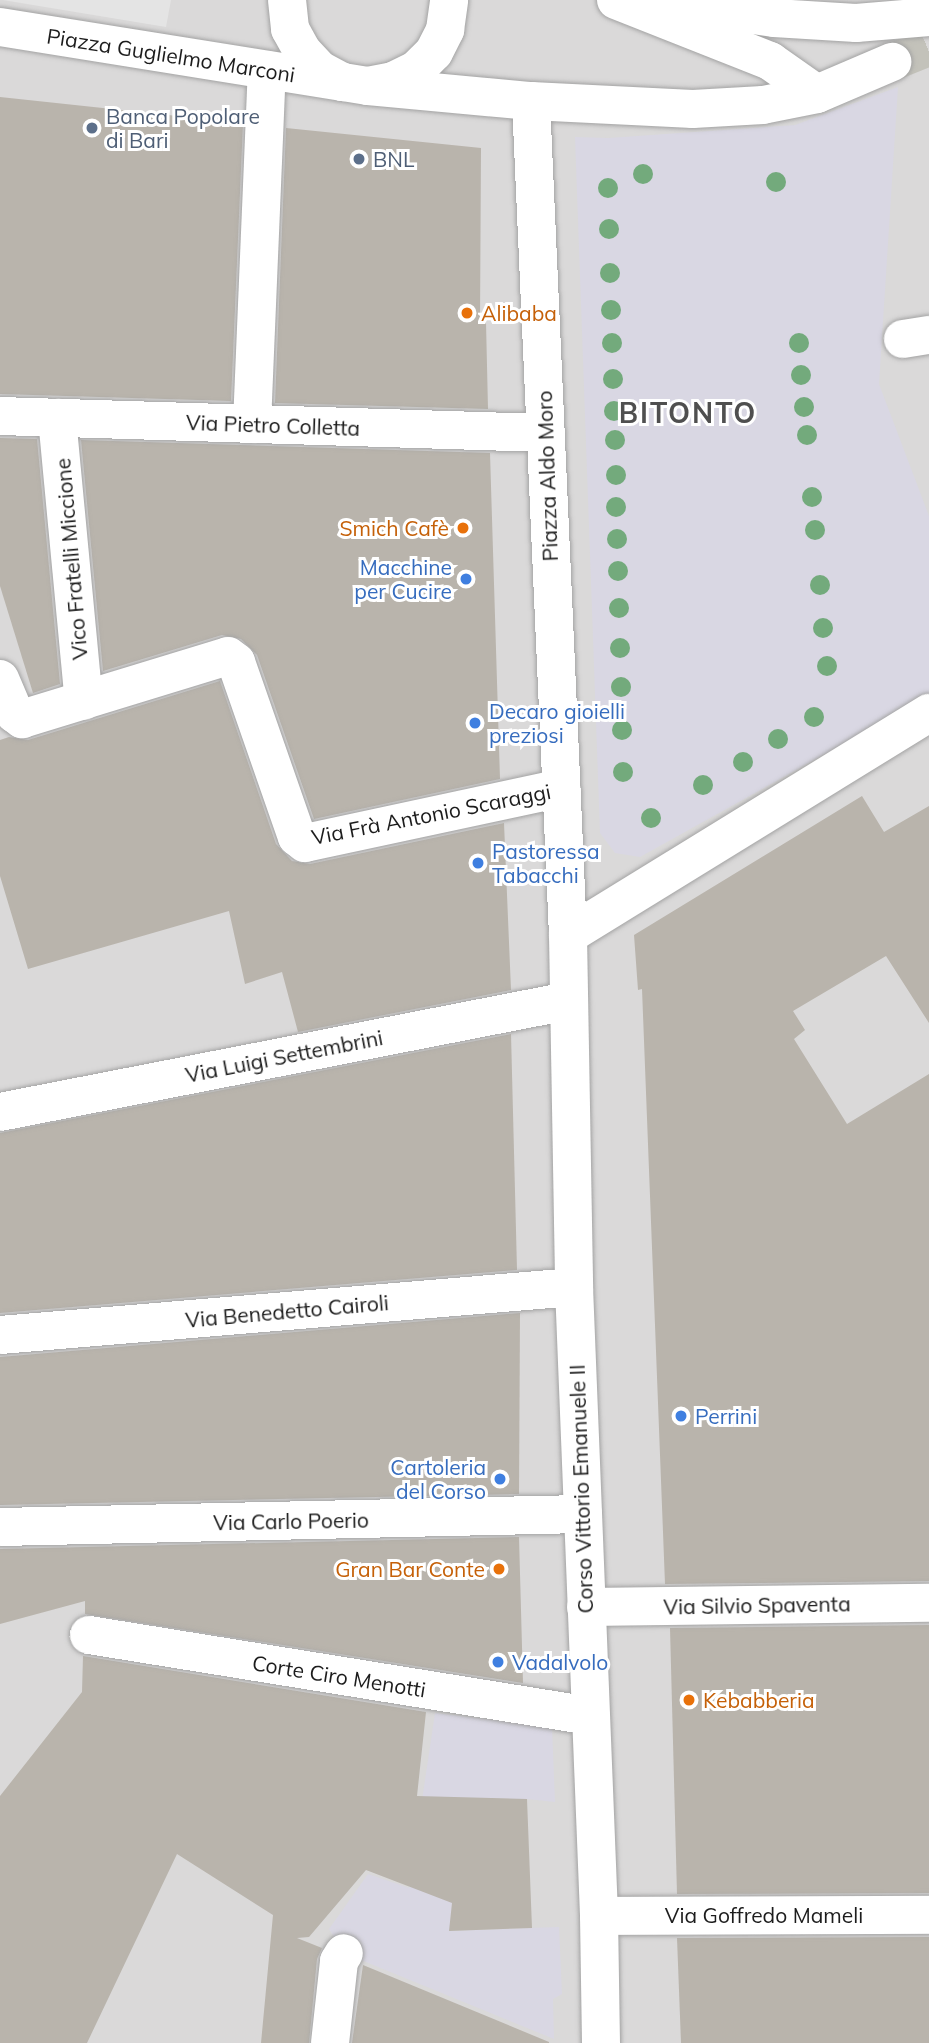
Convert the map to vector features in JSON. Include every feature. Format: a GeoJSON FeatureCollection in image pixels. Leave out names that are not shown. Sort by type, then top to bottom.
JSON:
{"type":"FeatureCollection","features":[{"type":"Feature","properties":{"kind":"street","name":"Piazza Guglielmo Marconi"},"geometry":{"type":"LineString","coordinates":[[287,0],[290,29],[302,51],[320,70],[355,84],[393,81],[416,70],[434,52],[445,30],[449,0]]}},
{"type":"Feature","properties":{"kind":"street"},"geometry":{"type":"LineString","coordinates":[[616,0],[770,61],[817,94]]}},
{"type":"Feature","properties":{"kind":"street"},"geometry":{"type":"LineString","coordinates":[[648,0],[774,18],[856,23],[929,17]]}},
{"type":"Feature","properties":{"kind":"street","name":"Piazza Guglielmo Marconi"},"geometry":{"type":"LineString","coordinates":[[0,27],[355,84],[531,101]]}},
{"type":"Feature","properties":{"kind":"street"},"geometry":{"type":"LineString","coordinates":[[531,101],[693,109],[764,105],[817,94],[892,62]]}},
{"type":"Feature","properties":{"kind":"street"},"geometry":{"type":"LineString","coordinates":[[252,424],[267,70]]}},
{"type":"Feature","properties":{"kind":"street","name":"Piazza Aldo Moro"},"geometry":{"type":"LineString","coordinates":[[531,101],[568,935]]}},
{"type":"Feature","properties":{"kind":"street","name":"Via Pietro Colletta"},"geometry":{"type":"LineString","coordinates":[[0,416],[545,433]]}},
{"type":"Feature","properties":{"kind":"street","name":"Vico Fratelli Miccione"},"geometry":{"type":"LineString","coordinates":[[57,418],[84,701]]}},
{"type":"Feature","properties":{"kind":"street","name":"Via Frà Antonio Scaraggi"},"geometry":{"type":"LineString","coordinates":[[0,679],[15,714],[22,719],[228,656],[236,662],[297,837],[305,843],[561,788]]}},
{"type":"Feature","properties":{"kind":"street"},"geometry":{"type":"LineString","coordinates":[[568,935],[929,713]]}},
{"type":"Feature","properties":{"kind":"street","name":"Corso Vittorio Emanuele II"},"geometry":{"type":"LineString","coordinates":[[568,935],[574,1287],[599,1916],[601,2043]]}},
{"type":"Feature","properties":{"kind":"street","name":"Via Luigi Settembrini"},"geometry":{"type":"LineString","coordinates":[[0,1112],[568,1001]]}},
{"type":"Feature","properties":{"kind":"street","name":"Via Benedetto Cairoli"},"geometry":{"type":"LineString","coordinates":[[0,1335],[574,1287]]}},
{"type":"Feature","properties":{"kind":"street","name":"Via Carlo Poerio"},"geometry":{"type":"LineString","coordinates":[[0,1527],[583,1514]]}},
{"type":"Feature","properties":{"kind":"street","name":"Via Silvio Spaventa"},"geometry":{"type":"LineString","coordinates":[[586,1606],[929,1603]]}},
{"type":"Feature","properties":{"kind":"street","name":"Corte Ciro Menotti"},"geometry":{"type":"LineString","coordinates":[[89,1635],[590,1716]]}},
{"type":"Feature","properties":{"kind":"street","name":"Via Goffredo Mameli"},"geometry":{"type":"LineString","coordinates":[[599,1916],[929,1914]]}},
{"type":"Feature","properties":{"kind":"street"},"geometry":{"type":"LineString","coordinates":[[330,2043],[338,1961],[344,1953]]}},
{"type":"Feature","properties":{"kind":"shaded area"},"geometry":{"type":"Polygon","coordinates":[[[0,0],[929,0],[929,2043],[0,2043],[0,0]]]}},
{"type":"Feature","properties":{"kind":"shaded area"},"geometry":{"type":"Polygon","coordinates":[[[3,0],[171,0],[166,27],[3,0]]]}},
{"type":"Feature","properties":{"kind":"shaded area"},"geometry":{"type":"Polygon","coordinates":[[[898,87],[879,384],[929,516],[929,696],[640,857],[615,853],[600,833],[575,137],[608,138],[795,125],[898,87]]]}},
{"type":"Feature","properties":{"kind":"shaded area"},"geometry":{"type":"Polygon","coordinates":[[[435,1713],[552,1727],[555,1802],[527,1799],[449,1931],[559,1927],[562,1994],[553,1999],[554,2039],[344,1953],[329,1929],[368,1874],[409,1888],[435,1713]]]}},
{"type":"Feature","properties":{"kind":"building"},"geometry":{"type":"Polygon","coordinates":[[[0,97],[243,123],[231,401],[0,394],[0,97]]]}},
{"type":"Feature","properties":{"kind":"building"},"geometry":{"type":"Polygon","coordinates":[[[286,128],[481,148],[480,322],[486,322],[488,409],[275,403],[286,128]]]}},
{"type":"Feature","properties":{"kind":"building"},"geometry":{"type":"Polygon","coordinates":[[[0,438],[37,439],[60,684],[33,693],[0,586],[0,438]]]}},
{"type":"Feature","properties":{"kind":"building"},"geometry":{"type":"Polygon","coordinates":[[[81,440],[490,453],[500,779],[314,819],[257,655],[241,639],[222,635],[103,671],[81,440]]]}},
{"type":"Feature","properties":{"kind":"building"},"geometry":{"type":"Polygon","coordinates":[[[220,681],[276,844],[292,861],[310,864],[504,823],[511,990],[298,1032],[282,972],[245,984],[229,911],[28,969],[0,876],[0,740],[9,737],[28,740],[220,681]]]}},
{"type":"Feature","properties":{"kind":"building"},"geometry":{"type":"Polygon","coordinates":[[[862,796],[884,832],[929,806],[929,1023],[886,956],[793,1011],[805,1030],[794,1039],[847,1124],[929,1074],[929,1581],[665,1584],[642,989],[638,990],[634,935],[862,796]]]}},
{"type":"Feature","properties":{"kind":"building"},"geometry":{"type":"Polygon","coordinates":[[[511,1034],[517,1270],[0,1313],[0,1133],[511,1034]]]}},
{"type":"Feature","properties":{"kind":"building"},"geometry":{"type":"Polygon","coordinates":[[[520,1313],[519,1494],[0,1505],[0,1357],[520,1313]]]}},
{"type":"Feature","properties":{"kind":"building"},"geometry":{"type":"Polygon","coordinates":[[[519,1537],[523,1683],[85,1614],[85,1601],[0,1624],[0,1549],[519,1537]]]}},
{"type":"Feature","properties":{"kind":"building"},"geometry":{"type":"Polygon","coordinates":[[[929,1625],[929,1893],[677,1894],[670,1628],[929,1625]]]}},
{"type":"Feature","properties":{"kind":"building"},"geometry":{"type":"Polygon","coordinates":[[[83,1656],[426,1712],[417,1796],[527,1799],[532,1928],[449,1931],[452,1903],[366,1870],[309,1937],[297,1938],[322,1948],[317,1959],[309,2043],[261,2043],[273,1915],[177,1854],[87,2043],[0,2043],[0,1796],[82,1692],[83,1656]]]}},
{"type":"Feature","properties":{"kind":"building"},"geometry":{"type":"Polygon","coordinates":[[[929,1937],[929,2043],[681,2043],[677,1938],[929,1937]]]}},
{"type":"Feature","properties":{"kind":"building"},"geometry":{"type":"Polygon","coordinates":[[[363,1965],[549,2042],[549,2043],[352,2043],[363,1965]]]}},
{"type":"Feature","properties":{"kind":"tunnel"},"geometry":{"type":"LineString","coordinates":[[892,62],[929,47]]}},
{"type":"Feature","properties":{"kind":"place","name":"Banca Popolare di Bari"},"geometry":{"type":"Point","coordinates":[92,128]}},
{"type":"Feature","properties":{"kind":"place","name":"BNL"},"geometry":{"type":"Point","coordinates":[359,159]}},
{"type":"Feature","properties":{"kind":"place","name":"Alibaba"},"geometry":{"type":"Point","coordinates":[467,313]}},
{"type":"Feature","properties":{"kind":"place","name":"Smich Cafè"},"geometry":{"type":"Point","coordinates":[463,528]}},
{"type":"Feature","properties":{"kind":"place","name":"Macchine per Cucire"},"geometry":{"type":"Point","coordinates":[466,579]}},
{"type":"Feature","properties":{"kind":"place","name":"Decaro gioielli preziosi"},"geometry":{"type":"Point","coordinates":[475,723]}},
{"type":"Feature","properties":{"kind":"place","name":"Pastoressa Tabacchi"},"geometry":{"type":"Point","coordinates":[478,863]}},
{"type":"Feature","properties":{"kind":"place","name":"Perrini"},"geometry":{"type":"Point","coordinates":[681,1416]}},
{"type":"Feature","properties":{"kind":"place","name":"Cartoleria del Corso"},"geometry":{"type":"Point","coordinates":[500,1479]}},
{"type":"Feature","properties":{"kind":"place","name":"Gran Bar Conte"},"geometry":{"type":"Point","coordinates":[499,1569]}},
{"type":"Feature","properties":{"kind":"place","name":"Vadalvolo"},"geometry":{"type":"Point","coordinates":[498,1662]}},
{"type":"Feature","properties":{"kind":"place","name":"Kebabberia"},"geometry":{"type":"Point","coordinates":[689,1700]}},
{"type":"Feature","properties":{"kind":"district","name":"BITONTO"},"geometry":{"type":"Point","coordinates":[688,413]}}]}
